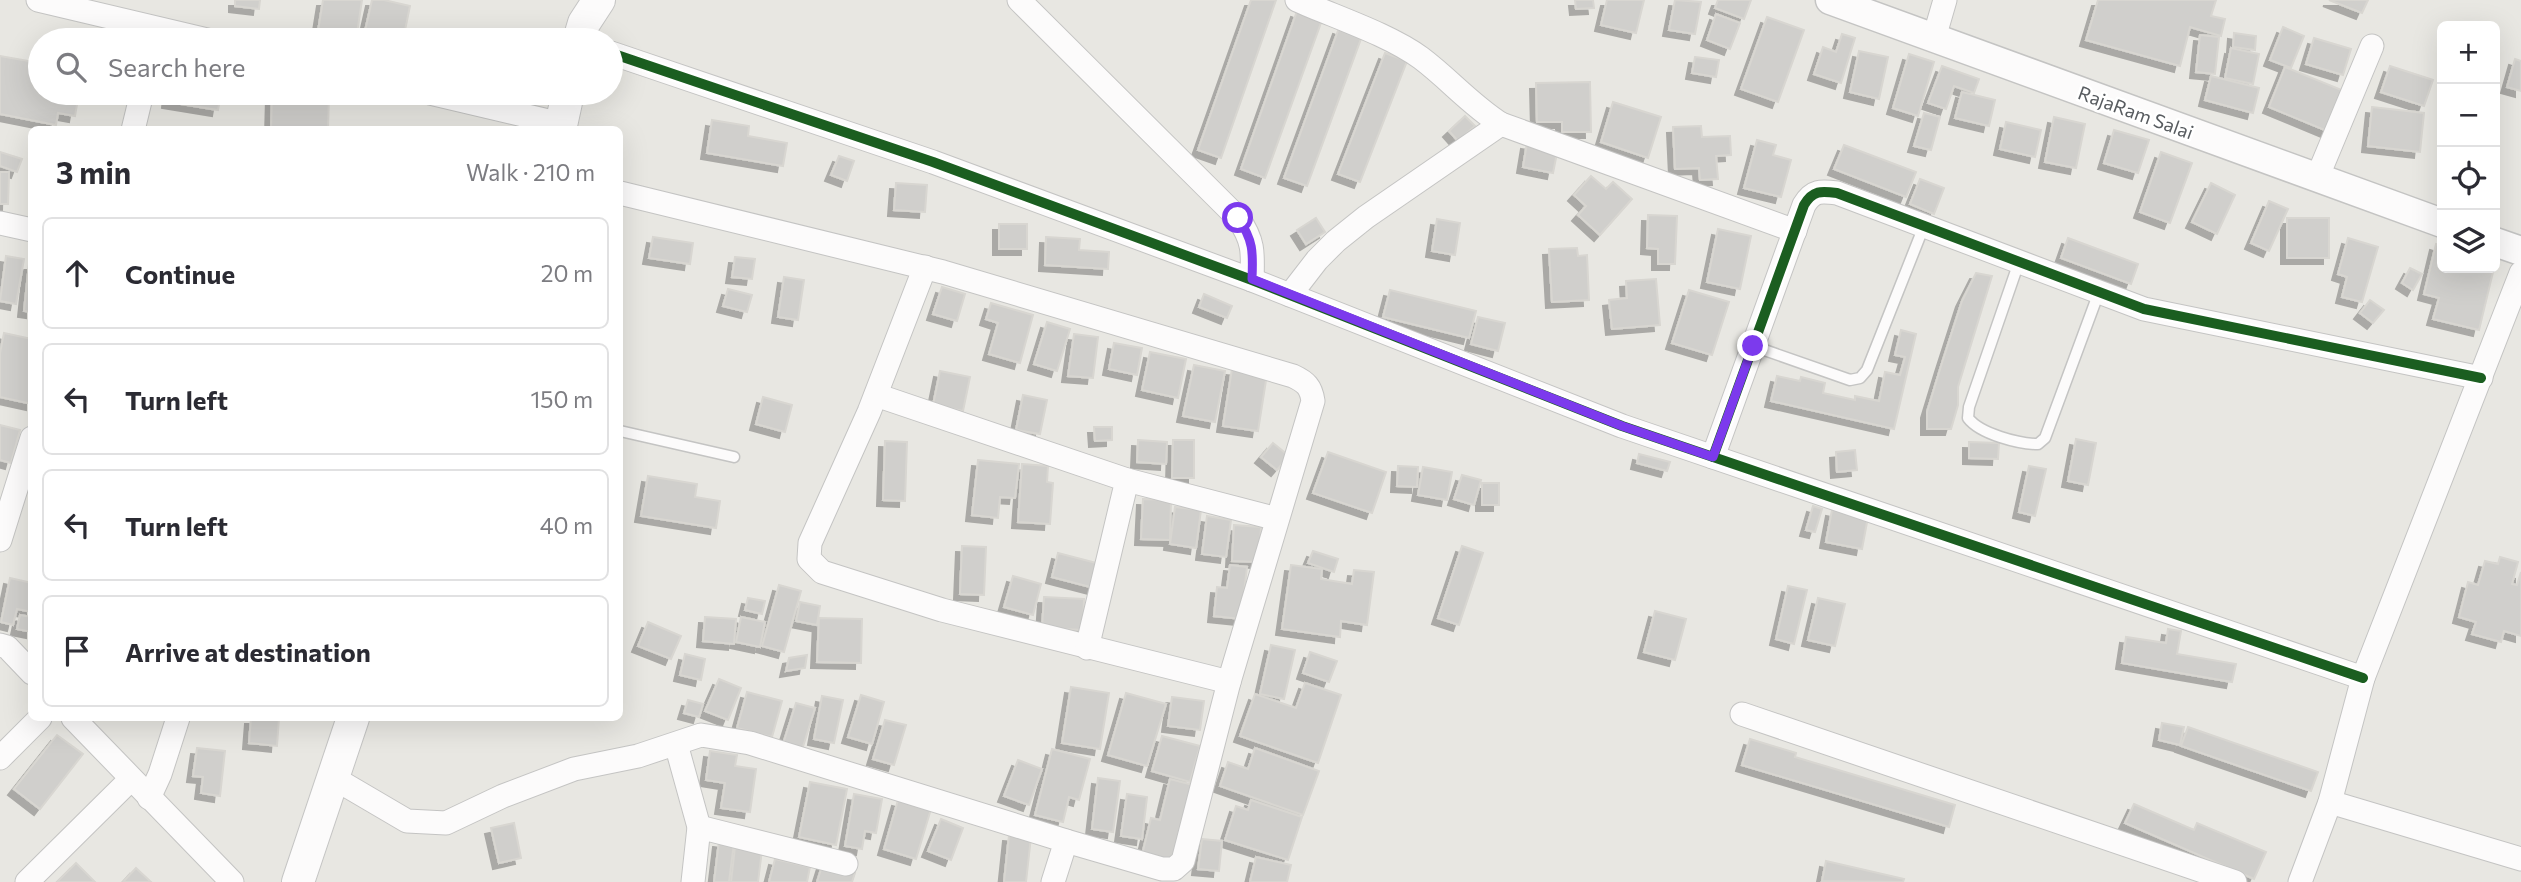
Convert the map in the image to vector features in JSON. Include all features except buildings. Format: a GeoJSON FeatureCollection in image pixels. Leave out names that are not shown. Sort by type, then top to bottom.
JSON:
{"type":"FeatureCollection","features":[{"type":"Feature","properties":{"kind":"main road"},"geometry":{"type":"LineString","coordinates":[[560,126],[565,105]]}},
{"type":"Feature","properties":{"kind":"main road"},"geometry":{"type":"LineString","coordinates":[[298,882],[352,721]]}},
{"type":"Feature","properties":{"kind":"street"},"geometry":{"type":"LineString","coordinates":[[38,0],[135,28]]}},
{"type":"Feature","properties":{"kind":"street"},"geometry":{"type":"LineString","coordinates":[[1019,0],[1238,218],[1250,234],[1253,252],[1252,279]]}},
{"type":"Feature","properties":{"kind":"street"},"geometry":{"type":"LineString","coordinates":[[1297,0],[1396,43],[1419,57],[1478,109],[1501,124],[1795,231]]}},
{"type":"Feature","properties":{"kind":"street","name":"RajaRam Salai"},"geometry":{"type":"LineString","coordinates":[[1830,0],[2437,221]]}},
{"type":"Feature","properties":{"kind":"street"},"geometry":{"type":"LineString","coordinates":[[1934,38],[1945,0]]}},
{"type":"Feature","properties":{"kind":"street"},"geometry":{"type":"LineString","coordinates":[[2317,178],[2372,46]]}},
{"type":"Feature","properties":{"kind":"street"},"geometry":{"type":"LineString","coordinates":[[623,58],[933,162],[1252,279],[1622,426],[2363,678]]}},
{"type":"Feature","properties":{"kind":"street"},"geometry":{"type":"LineString","coordinates":[[134,126],[139,105]]}},
{"type":"Feature","properties":{"kind":"street"},"geometry":{"type":"LineString","coordinates":[[476,105],[556,126]]}},
{"type":"Feature","properties":{"kind":"street"},"geometry":{"type":"LineString","coordinates":[[1290,295],[1317,260],[1336,241],[1366,217],[1501,124]]}},
{"type":"Feature","properties":{"kind":"street"},"geometry":{"type":"LineString","coordinates":[[1713,457],[1795,231],[1810,195],[1821,191],[1837,193],[2144,309],[2481,378]]}},
{"type":"Feature","properties":{"kind":"street"},"geometry":{"type":"LineString","coordinates":[[332,777],[407,821],[446,823],[503,796],[574,768],[638,755],[701,735],[750,743],[1162,869],[1174,869],[1183,861],[1229,682],[1312,401],[1312,391],[1306,382],[925,267],[623,194]]}},
{"type":"Feature","properties":{"kind":"street"},"geometry":{"type":"LineString","coordinates":[[0,223],[28,229]]}},
{"type":"Feature","properties":{"kind":"street"},"geometry":{"type":"LineString","coordinates":[[2500,244],[2521,251]]}},
{"type":"Feature","properties":{"kind":"street"},"geometry":{"type":"LineString","coordinates":[[925,267],[876,395],[810,543],[809,559],[822,572],[942,610],[1229,682]]}},
{"type":"Feature","properties":{"kind":"street"},"geometry":{"type":"LineString","coordinates":[[2300,882],[2330,802],[2363,678],[2521,272]]}},
{"type":"Feature","properties":{"kind":"street"},"geometry":{"type":"LineString","coordinates":[[876,395],[1127,480],[1277,519]]}},
{"type":"Feature","properties":{"kind":"street"},"geometry":{"type":"LineString","coordinates":[[0,540],[28,451]]}},
{"type":"Feature","properties":{"kind":"street"},"geometry":{"type":"LineString","coordinates":[[1087,648],[1127,480]]}},
{"type":"Feature","properties":{"kind":"street"},"geometry":{"type":"LineString","coordinates":[[0,645],[7,647],[28,669]]}},
{"type":"Feature","properties":{"kind":"street"},"geometry":{"type":"LineString","coordinates":[[1742,714],[2235,882]]}},
{"type":"Feature","properties":{"kind":"street"},"geometry":{"type":"LineString","coordinates":[[0,758],[37,721]]}},
{"type":"Feature","properties":{"kind":"street"},"geometry":{"type":"LineString","coordinates":[[76,721],[232,882]]}},
{"type":"Feature","properties":{"kind":"street"},"geometry":{"type":"LineString","coordinates":[[149,798],[160,774],[177,721]]}},
{"type":"Feature","properties":{"kind":"street"},"geometry":{"type":"LineString","coordinates":[[676,744],[699,827],[693,882]]}},
{"type":"Feature","properties":{"kind":"street"},"geometry":{"type":"LineString","coordinates":[[27,882],[131,779]]}},
{"type":"Feature","properties":{"kind":"street"},"geometry":{"type":"LineString","coordinates":[[2330,802],[2521,859]]}},
{"type":"Feature","properties":{"kind":"street"},"geometry":{"type":"LineString","coordinates":[[699,827],[846,864]]}},
{"type":"Feature","properties":{"kind":"street"},"geometry":{"type":"LineString","coordinates":[[1053,882],[1066,841]]}},
{"type":"Feature","properties":{"kind":"lane"},"geometry":{"type":"LineString","coordinates":[[1753,346],[1850,380],[1860,378],[1867,370],[1924,226]]}},
{"type":"Feature","properties":{"kind":"lane"},"geometry":{"type":"LineString","coordinates":[[2019,262],[1969,407],[1968,418],[1981,430],[2027,444],[2038,444],[2045,438],[2099,292]]}},
{"type":"Feature","properties":{"kind":"lane"},"geometry":{"type":"LineString","coordinates":[[623,432],[734,457]]}},
{"type":"Feature","properties":{"kind":"cycle path"},"geometry":{"type":"LineString","coordinates":[[623,57],[933,162],[1252,280],[1622,426],[2363,678]]}},
{"type":"Feature","properties":{"kind":"cycle path"},"geometry":{"type":"LineString","coordinates":[[1713,457],[1804,205],[1814,194],[1822,192],[1837,193],[2144,309],[2481,378]]}},
{"type":"Feature","properties":{"kind":"route"},"geometry":{"type":"LineString","coordinates":[[1238,218],[1250,234],[1253,252],[1252,279],[1622,426],[1713,457],[1753,346]]}}]}
